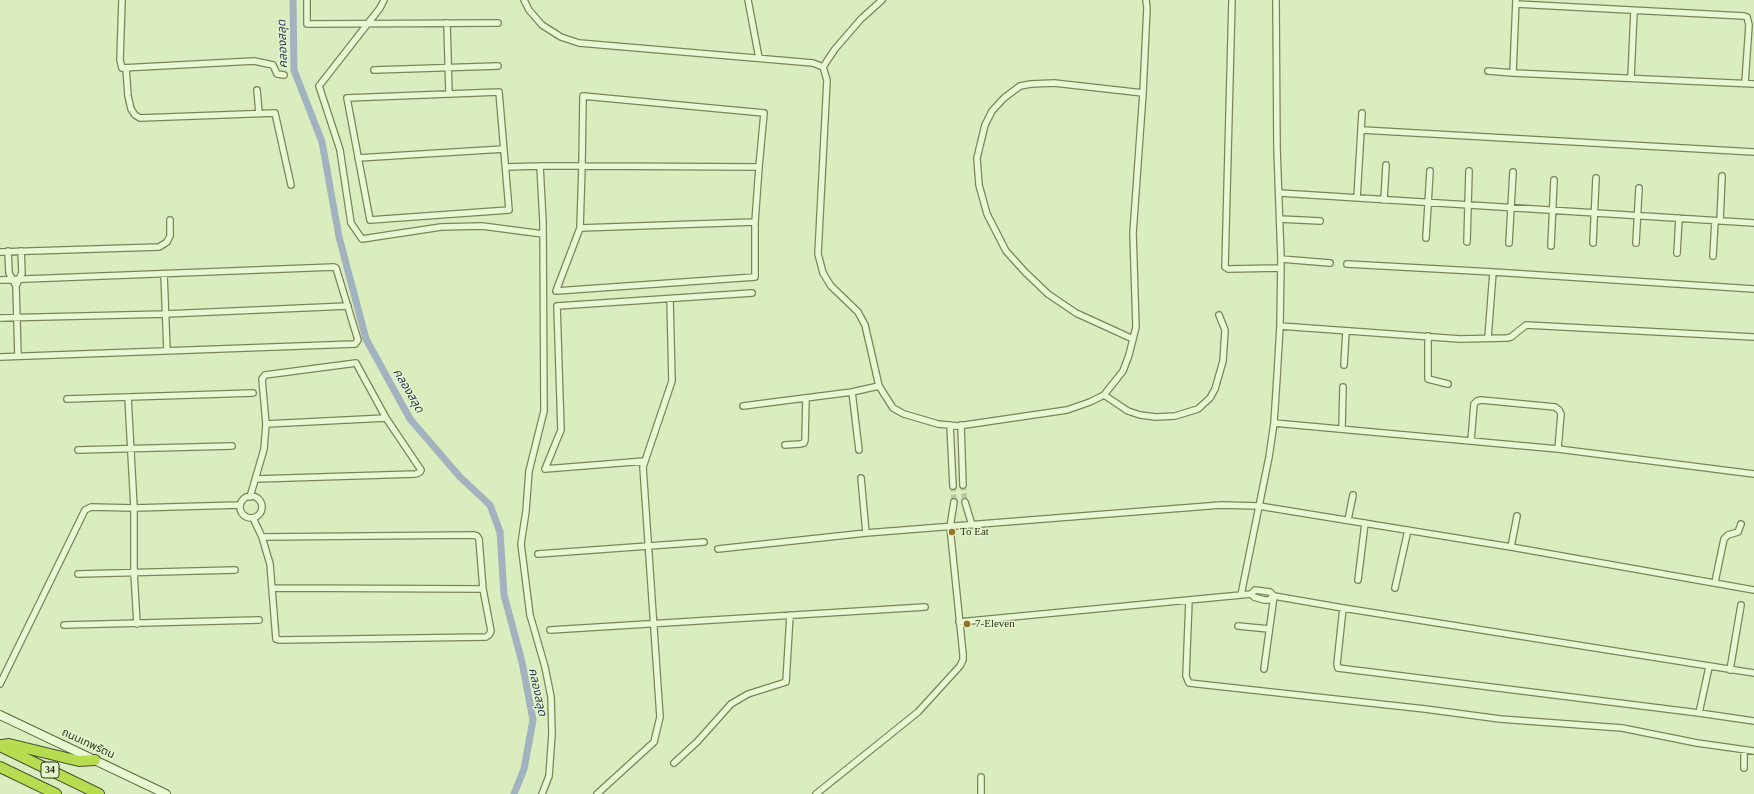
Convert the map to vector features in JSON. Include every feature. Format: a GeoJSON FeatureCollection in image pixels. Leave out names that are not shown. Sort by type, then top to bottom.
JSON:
{"type":"FeatureCollection","features":[{"type":"Feature","properties":{"kind":"highway"},"geometry":{"type":"LineString","coordinates":[[0,746],[9,744],[79,761],[95,760]]}},
{"type":"Feature","properties":{"kind":"highway","name":"34"},"geometry":{"type":"LineString","coordinates":[[0,746],[99,794]]}},
{"type":"Feature","properties":{"kind":"highway"},"geometry":{"type":"LineString","coordinates":[[0,753],[85,794]]}},
{"type":"Feature","properties":{"kind":"highway"},"geometry":{"type":"LineString","coordinates":[[0,767],[56,794]]}},
{"type":"Feature","properties":{"kind":"highway","name":"34"},"geometry":{"type":"LineString","coordinates":[[0,773],[42,794]]}},
{"type":"Feature","properties":{"kind":"main road","name":"ถนนเทพรัตน"},"geometry":{"type":"LineString","coordinates":[[0,715],[166,794]]}},
{"type":"Feature","properties":{"kind":"street"},"geometry":{"type":"LineString","coordinates":[[122,0],[121,67],[126,68],[254,61],[273,65],[278,74],[284,76]]}},
{"type":"Feature","properties":{"kind":"street"},"geometry":{"type":"LineString","coordinates":[[307,0],[307,24],[498,23]]}},
{"type":"Feature","properties":{"kind":"street"},"geometry":{"type":"LineString","coordinates":[[384,0],[369,23],[319,86],[340,150],[351,223],[362,239],[441,227],[482,226],[543,234]]}},
{"type":"Feature","properties":{"kind":"street"},"geometry":{"type":"LineString","coordinates":[[524,0],[529,10],[542,25],[561,36],[579,43],[813,63],[823,67]]}},
{"type":"Feature","properties":{"kind":"street"},"geometry":{"type":"LineString","coordinates":[[748,0],[759,58]]}},
{"type":"Feature","properties":{"kind":"street"},"geometry":{"type":"LineString","coordinates":[[823,67],[861,19],[882,0]]}},
{"type":"Feature","properties":{"kind":"street"},"geometry":{"type":"LineString","coordinates":[[823,67],[827,80],[818,254],[823,273],[831,286],[858,312],[865,325],[879,386],[893,408],[904,414],[938,424],[961,426],[1067,410],[1090,402],[1104,395],[1123,371],[1133,339],[1137,312],[1133,233],[1143,93],[1147,8],[1146,0]]}},
{"type":"Feature","properties":{"kind":"street"},"geometry":{"type":"LineString","coordinates":[[1232,0],[1225,267],[1228,269],[1281,268]]}},
{"type":"Feature","properties":{"kind":"street"},"geometry":{"type":"LineString","coordinates":[[1241,595],[1269,457],[1274,423],[1280,326],[1281,259],[1280,193],[1277,149],[1277,0]]}},
{"type":"Feature","properties":{"kind":"street"},"geometry":{"type":"LineString","coordinates":[[1513,73],[1516,2],[1747,17],[1749,25],[1745,83]]}},
{"type":"Feature","properties":{"kind":"street"},"geometry":{"type":"LineString","coordinates":[[1631,78],[1634,10]]}},
{"type":"Feature","properties":{"kind":"street"},"geometry":{"type":"LineString","coordinates":[[447,23],[449,94]]}},
{"type":"Feature","properties":{"kind":"street"},"geometry":{"type":"LineString","coordinates":[[374,70],[498,66]]}},
{"type":"Feature","properties":{"kind":"street"},"geometry":{"type":"LineString","coordinates":[[126,68],[128,96],[131,109],[135,115],[140,118],[273,112],[276,115],[291,185]]}},
{"type":"Feature","properties":{"kind":"street"},"geometry":{"type":"LineString","coordinates":[[1488,71],[1754,84]]}},
{"type":"Feature","properties":{"kind":"street"},"geometry":{"type":"LineString","coordinates":[[1133,339],[1076,313],[1048,294],[1006,251],[987,214],[979,186],[977,158],[985,125],[992,111],[1004,98],[1020,86],[1054,83],[1143,93]]}},
{"type":"Feature","properties":{"kind":"street"},"geometry":{"type":"LineString","coordinates":[[257,90],[259,113]]}},
{"type":"Feature","properties":{"kind":"street"},"geometry":{"type":"LineString","coordinates":[[499,92],[509,210],[370,220],[347,98],[449,94],[499,92]]}},
{"type":"Feature","properties":{"kind":"street"},"geometry":{"type":"LineString","coordinates":[[583,96],[764,113],[755,222],[755,277],[556,292],[580,228],[582,166],[583,96]]}},
{"type":"Feature","properties":{"kind":"street"},"geometry":{"type":"LineString","coordinates":[[1357,198],[1362,113]]}},
{"type":"Feature","properties":{"kind":"street"},"geometry":{"type":"LineString","coordinates":[[1362,130],[1754,152]]}},
{"type":"Feature","properties":{"kind":"street"},"geometry":{"type":"LineString","coordinates":[[358,158],[504,149]]}},
{"type":"Feature","properties":{"kind":"street"},"geometry":{"type":"LineString","coordinates":[[1384,200],[1386,165]]}},
{"type":"Feature","properties":{"kind":"street"},"geometry":{"type":"LineString","coordinates":[[540,166],[543,234],[544,411],[529,471],[526,512],[521,544],[530,615],[545,667],[550,697],[552,734],[549,776],[542,794]]}},
{"type":"Feature","properties":{"kind":"street"},"geometry":{"type":"LineString","coordinates":[[506,167],[759,167]]}},
{"type":"Feature","properties":{"kind":"street"},"geometry":{"type":"LineString","coordinates":[[1426,238],[1430,171]]}},
{"type":"Feature","properties":{"kind":"street"},"geometry":{"type":"LineString","coordinates":[[1467,242],[1469,171]]}},
{"type":"Feature","properties":{"kind":"street"},"geometry":{"type":"LineString","coordinates":[[1508,243],[1513,172]]}},
{"type":"Feature","properties":{"kind":"street"},"geometry":{"type":"LineString","coordinates":[[1713,256],[1722,176]]}},
{"type":"Feature","properties":{"kind":"street"},"geometry":{"type":"LineString","coordinates":[[1593,243],[1596,213],[1596,178]]}},
{"type":"Feature","properties":{"kind":"street"},"geometry":{"type":"LineString","coordinates":[[1551,246],[1554,180]]}},
{"type":"Feature","properties":{"kind":"street"},"geometry":{"type":"LineString","coordinates":[[1636,243],[1638,188]]}},
{"type":"Feature","properties":{"kind":"street"},"geometry":{"type":"LineString","coordinates":[[1280,193],[1754,223]]}},
{"type":"Feature","properties":{"kind":"street"},"geometry":{"type":"LineString","coordinates":[[1677,253],[1679,218]]}},
{"type":"Feature","properties":{"kind":"street"},"geometry":{"type":"LineString","coordinates":[[1280,219],[1320,221]]}},
{"type":"Feature","properties":{"kind":"street"},"geometry":{"type":"LineString","coordinates":[[0,252],[160,247],[167,242],[170,236],[170,220]]}},
{"type":"Feature","properties":{"kind":"street"},"geometry":{"type":"LineString","coordinates":[[580,228],[755,222]]}},
{"type":"Feature","properties":{"kind":"street"},"geometry":{"type":"LineString","coordinates":[[8,251],[9,273],[11,280],[16,286]]}},
{"type":"Feature","properties":{"kind":"street"},"geometry":{"type":"LineString","coordinates":[[18,356],[16,286],[22,273],[21,251]]}},
{"type":"Feature","properties":{"kind":"street"},"geometry":{"type":"LineString","coordinates":[[1281,259],[1330,263]]}},
{"type":"Feature","properties":{"kind":"street"},"geometry":{"type":"LineString","coordinates":[[1347,264],[1754,289]]}},
{"type":"Feature","properties":{"kind":"street"},"geometry":{"type":"LineString","coordinates":[[0,280],[334,267],[336,268],[358,339],[355,344],[0,357]]}},
{"type":"Feature","properties":{"kind":"street"},"geometry":{"type":"LineString","coordinates":[[1488,338],[1493,272]]}},
{"type":"Feature","properties":{"kind":"street"},"geometry":{"type":"LineString","coordinates":[[164,274],[167,351]]}},
{"type":"Feature","properties":{"kind":"street"},"geometry":{"type":"LineString","coordinates":[[645,461],[545,469],[561,430],[557,306],[752,293]]}},
{"type":"Feature","properties":{"kind":"street"},"geometry":{"type":"LineString","coordinates":[[597,794],[654,742],[660,717],[643,466],[672,381],[670,299]]}},
{"type":"Feature","properties":{"kind":"street"},"geometry":{"type":"LineString","coordinates":[[0,318],[166,314],[348,306]]}},
{"type":"Feature","properties":{"kind":"street"},"geometry":{"type":"LineString","coordinates":[[1104,395],[1128,411],[1140,415],[1156,417],[1175,416],[1198,409],[1210,398],[1215,389],[1223,361],[1226,345],[1226,330],[1218,315]]}},
{"type":"Feature","properties":{"kind":"street"},"geometry":{"type":"LineString","coordinates":[[1280,326],[1460,338],[1511,337],[1526,325],[1754,337]]}},
{"type":"Feature","properties":{"kind":"street"},"geometry":{"type":"LineString","coordinates":[[1344,365],[1346,331]]}},
{"type":"Feature","properties":{"kind":"street"},"geometry":{"type":"LineString","coordinates":[[1428,336],[1428,379],[1448,384]]}},
{"type":"Feature","properties":{"kind":"street"},"geometry":{"type":"LineString","coordinates":[[250,497],[264,449],[266,424],[262,379],[265,375],[353,363],[358,364],[386,418],[421,470],[419,473],[256,479]]}},
{"type":"Feature","properties":{"kind":"street"},"geometry":{"type":"LineString","coordinates":[[743,406],[852,392],[879,386]]}},
{"type":"Feature","properties":{"kind":"street"},"geometry":{"type":"LineString","coordinates":[[1342,428],[1343,387]]}},
{"type":"Feature","properties":{"kind":"street"},"geometry":{"type":"LineString","coordinates":[[852,392],[859,450]]}},
{"type":"Feature","properties":{"kind":"street"},"geometry":{"type":"LineString","coordinates":[[67,400],[253,393]]}},
{"type":"Feature","properties":{"kind":"street"},"geometry":{"type":"LineString","coordinates":[[128,397],[134,508],[134,572],[137,624]]}},
{"type":"Feature","properties":{"kind":"street"},"geometry":{"type":"LineString","coordinates":[[785,445],[804,443],[806,398]]}},
{"type":"Feature","properties":{"kind":"street"},"geometry":{"type":"LineString","coordinates":[[1471,441],[1474,404],[1481,400],[1555,407],[1561,414],[1558,449]]}},
{"type":"Feature","properties":{"kind":"street"},"geometry":{"type":"LineString","coordinates":[[266,424],[386,418]]}},
{"type":"Feature","properties":{"kind":"street"},"geometry":{"type":"LineString","coordinates":[[1274,423],[1342,428],[1558,449],[1754,474]]}},
{"type":"Feature","properties":{"kind":"street"},"geometry":{"type":"LineString","coordinates":[[950,425],[953,486]]}},
{"type":"Feature","properties":{"kind":"street"},"geometry":{"type":"LineString","coordinates":[[961,426],[963,485]]}},
{"type":"Feature","properties":{"kind":"street"},"geometry":{"type":"LineString","coordinates":[[78,450],[232,446]]}},
{"type":"Feature","properties":{"kind":"street"},"geometry":{"type":"LineString","coordinates":[[861,478],[866,533]]}},
{"type":"Feature","properties":{"kind":"street"},"geometry":{"type":"LineString","coordinates":[[1348,520],[1353,495]]}},
{"type":"Feature","properties":{"kind":"street"},"geometry":{"type":"LineString","coordinates":[[257,497],[260,500],[262,507],[260,514],[253,518],[243,515],[240,505],[243,499],[257,497]]}},
{"type":"Feature","properties":{"kind":"street"},"geometry":{"type":"LineString","coordinates":[[816,794],[918,712],[960,666],[963,660],[950,527],[954,502]]}},
{"type":"Feature","properties":{"kind":"street"},"geometry":{"type":"LineString","coordinates":[[965,502],[972,525]]}},
{"type":"Feature","properties":{"kind":"street"},"geometry":{"type":"LineString","coordinates":[[718,549],[866,533],[1222,504],[1259,506],[1348,520],[1754,590]]}},
{"type":"Feature","properties":{"kind":"street"},"geometry":{"type":"LineString","coordinates":[[0,684],[85,510],[91,507],[134,508],[240,505]]}},
{"type":"Feature","properties":{"kind":"street"},"geometry":{"type":"LineString","coordinates":[[1511,547],[1517,516]]}},
{"type":"Feature","properties":{"kind":"street"},"geometry":{"type":"LineString","coordinates":[[253,518],[262,537],[270,564],[274,636],[276,639],[486,637],[491,631],[482,589],[480,539],[473,535],[262,537]]}},
{"type":"Feature","properties":{"kind":"street"},"geometry":{"type":"LineString","coordinates":[[1358,580],[1365,523]]}},
{"type":"Feature","properties":{"kind":"street"},"geometry":{"type":"LineString","coordinates":[[1714,582],[1724,538],[1728,534],[1738,532],[1742,524]]}},
{"type":"Feature","properties":{"kind":"street"},"geometry":{"type":"LineString","coordinates":[[1395,588],[1408,530]]}},
{"type":"Feature","properties":{"kind":"street"},"geometry":{"type":"LineString","coordinates":[[538,554],[704,542]]}},
{"type":"Feature","properties":{"kind":"street"},"geometry":{"type":"LineString","coordinates":[[78,574],[235,570]]}},
{"type":"Feature","properties":{"kind":"street"},"geometry":{"type":"LineString","coordinates":[[272,588],[482,589]]}},
{"type":"Feature","properties":{"kind":"street"},"geometry":{"type":"LineString","coordinates":[[959,622],[1251,594],[1255,590],[1270,592],[1274,596],[1343,608],[1754,673]]}},
{"type":"Feature","properties":{"kind":"street"},"geometry":{"type":"LineString","coordinates":[[1264,669],[1274,596]]}},
{"type":"Feature","properties":{"kind":"street"},"geometry":{"type":"LineString","coordinates":[[1189,600],[1186,676],[1189,683],[1425,709],[1500,719],[1622,728],[1697,743],[1754,751]]}},
{"type":"Feature","properties":{"kind":"street"},"geometry":{"type":"LineString","coordinates":[[1730,670],[1741,605]]}},
{"type":"Feature","properties":{"kind":"street"},"geometry":{"type":"LineString","coordinates":[[550,630],[925,607]]}},
{"type":"Feature","properties":{"kind":"street"},"geometry":{"type":"LineString","coordinates":[[1343,608],[1337,664],[1338,668],[1754,721]]}},
{"type":"Feature","properties":{"kind":"street"},"geometry":{"type":"LineString","coordinates":[[674,763],[697,742],[731,704],[748,694],[786,682],[790,615]]}},
{"type":"Feature","properties":{"kind":"street"},"geometry":{"type":"LineString","coordinates":[[64,625],[259,620]]}},
{"type":"Feature","properties":{"kind":"street"},"geometry":{"type":"LineString","coordinates":[[1238,626],[1269,629]]}},
{"type":"Feature","properties":{"kind":"street"},"geometry":{"type":"LineString","coordinates":[[1699,713],[1709,667]]}},
{"type":"Feature","properties":{"kind":"street"},"geometry":{"type":"LineString","coordinates":[[1744,750],[1744,768]]}},
{"type":"Feature","properties":{"kind":"street"},"geometry":{"type":"LineString","coordinates":[[981,777],[981,794]]}},
{"type":"Feature","properties":{"kind":"waterway","name":"คลองสลุด"},"geometry":{"type":"LineString","coordinates":[[293,0],[294,70],[322,142],[339,237],[366,339],[410,419],[460,477],[490,505],[500,532],[504,595],[522,662],[533,720],[524,769],[514,794]]}},
{"type":"Feature","properties":{"kind":"tunnel"},"geometry":{"type":"LineString","coordinates":[[963,485],[965,502]]}},
{"type":"Feature","properties":{"kind":"tunnel"},"geometry":{"type":"LineString","coordinates":[[953,486],[954,502]]}},
{"type":"Feature","properties":{"kind":"place","name":"To Eat"},"geometry":{"type":"Point","coordinates":[952,532]}},
{"type":"Feature","properties":{"kind":"place","name":"7-Eleven"},"geometry":{"type":"Point","coordinates":[967,624]}}]}
